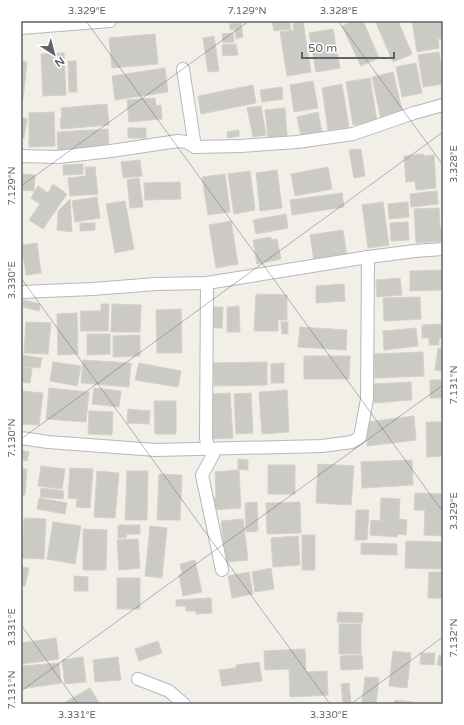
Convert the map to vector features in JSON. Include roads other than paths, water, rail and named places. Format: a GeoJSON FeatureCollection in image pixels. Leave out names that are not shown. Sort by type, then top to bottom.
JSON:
{"type":"FeatureCollection","features":[{"type":"Feature","properties":{"kind":"street"},"geometry":{"type":"LineString","coordinates":[[21,28],[110,21]]}},
{"type":"Feature","properties":{"kind":"street"},"geometry":{"type":"LineString","coordinates":[[183,69],[195,147]]}},
{"type":"Feature","properties":{"kind":"street"},"geometry":{"type":"LineString","coordinates":[[21,156],[65,156],[111,151],[178,140],[195,147],[240,146],[297,142],[353,134],[414,113],[443,105]]}},
{"type":"Feature","properties":{"kind":"street"},"geometry":{"type":"LineString","coordinates":[[21,292],[93,289],[156,284],[207,283],[368,257],[443,249]]}},
{"type":"Feature","properties":{"kind":"street"},"geometry":{"type":"LineString","coordinates":[[21,438],[48,442],[156,450],[322,446],[352,442],[360,437],[367,399],[368,257]]}},
{"type":"Feature","properties":{"kind":"street"},"geometry":{"type":"LineString","coordinates":[[207,283],[206,438],[208,448],[213,455],[202,475],[222,570]]}},
{"type":"Feature","properties":{"kind":"street"},"geometry":{"type":"LineString","coordinates":[[138,679],[169,691],[184,704]]}}]}
